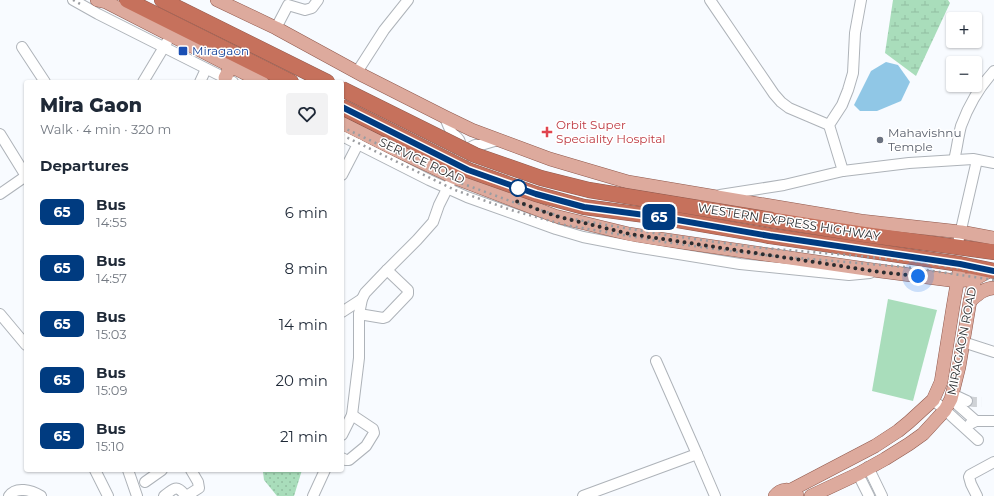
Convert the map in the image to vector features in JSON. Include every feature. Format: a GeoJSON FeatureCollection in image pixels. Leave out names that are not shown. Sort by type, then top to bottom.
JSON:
{"type":"FeatureCollection","features":[{"type":"Feature","properties":{"kind":"highway"},"geometry":{"type":"LineString","coordinates":[[127,0],[287,80]]}},
{"type":"Feature","properties":{"kind":"highway"},"geometry":{"type":"LineString","coordinates":[[162,0],[324,80]]}},
{"type":"Feature","properties":{"kind":"highway","name":"WESTERN EXPRESS HIGHWAY"},"geometry":{"type":"LineString","coordinates":[[344,90],[475,155],[541,178],[589,190],[861,234],[994,252]]}},
{"type":"Feature","properties":{"kind":"highway","name":"WESTERN EXPRESS HIGHWAY"},"geometry":{"type":"LineString","coordinates":[[344,108],[468,170],[536,194],[584,207],[660,217],[770,236],[992,270]]}},
{"type":"Feature","properties":{"kind":"main road"},"geometry":{"type":"LineString","coordinates":[[97,0],[106,2],[258,80]]}},
{"type":"Feature","properties":{"kind":"main road"},"geometry":{"type":"LineString","coordinates":[[217,0],[276,28],[357,72],[472,130],[550,159],[628,182],[861,221],[961,232],[994,238]]}},
{"type":"Feature","properties":{"kind":"main road"},"geometry":{"type":"LineString","coordinates":[[229,80],[230,66]]}},
{"type":"Feature","properties":{"kind":"main road","name":"SERVICE ROAD"},"geometry":{"type":"LineString","coordinates":[[344,124],[393,155],[450,183],[555,216],[622,232],[653,244],[957,281],[975,279]]}},
{"type":"Feature","properties":{"kind":"main road","name":"MIRAGAON ROAD"},"geometry":{"type":"LineString","coordinates":[[774,495],[786,489],[794,493],[875,446],[898,431],[932,400],[941,382],[960,264]]}},
{"type":"Feature","properties":{"kind":"main road"},"geometry":{"type":"LineString","coordinates":[[975,279],[992,270]]}},
{"type":"Feature","properties":{"kind":"main road","name":"MIRAGAON ROAD"},"geometry":{"type":"LineString","coordinates":[[811,496],[863,471],[909,444],[923,434],[950,401],[959,367],[975,279]]}},
{"type":"Feature","properties":{"kind":"main road"},"geometry":{"type":"LineString","coordinates":[[970,301],[984,290],[994,288]]}},
{"type":"Feature","properties":{"kind":"street"},"geometry":{"type":"LineString","coordinates":[[73,0],[229,80]]}},
{"type":"Feature","properties":{"kind":"street"},"geometry":{"type":"LineString","coordinates":[[276,28],[288,5],[305,10],[312,8],[318,0]]}},
{"type":"Feature","properties":{"kind":"street"},"geometry":{"type":"LineString","coordinates":[[357,72],[384,30],[408,0]]}},
{"type":"Feature","properties":{"kind":"street"},"geometry":{"type":"LineString","coordinates":[[710,0],[781,102],[789,108],[829,125]]}},
{"type":"Feature","properties":{"kind":"street"},"geometry":{"type":"LineString","coordinates":[[843,171],[829,125],[842,105],[853,74],[855,34],[861,0]]}},
{"type":"Feature","properties":{"kind":"street"},"geometry":{"type":"LineString","coordinates":[[144,80],[171,35]]}},
{"type":"Feature","properties":{"kind":"street"},"geometry":{"type":"LineString","coordinates":[[22,47],[44,80]]}},
{"type":"Feature","properties":{"kind":"street"},"geometry":{"type":"LineString","coordinates":[[201,80],[206,69]]}},
{"type":"Feature","properties":{"kind":"street"},"geometry":{"type":"LineString","coordinates":[[954,160],[961,127],[974,97],[994,71]]}},
{"type":"Feature","properties":{"kind":"street"},"geometry":{"type":"LineString","coordinates":[[344,459],[349,460],[366,446],[374,433],[373,429],[345,424],[358,358],[359,314],[362,299],[387,270],[433,222],[459,160],[461,144],[459,139],[452,133],[445,117]]}},
{"type":"Feature","properties":{"kind":"street"},"geometry":{"type":"LineString","coordinates":[[0,134],[24,173]]}},
{"type":"Feature","properties":{"kind":"street"},"geometry":{"type":"LineString","coordinates":[[344,137],[358,144],[393,155]]}},
{"type":"Feature","properties":{"kind":"street"},"geometry":{"type":"LineString","coordinates":[[459,160],[475,145],[481,145],[498,140]]}},
{"type":"Feature","properties":{"kind":"street"},"geometry":{"type":"LineString","coordinates":[[344,171],[358,144]]}},
{"type":"Feature","properties":{"kind":"street"},"geometry":{"type":"LineString","coordinates":[[711,196],[784,185],[843,171],[909,163],[973,158],[994,163]]}},
{"type":"Feature","properties":{"kind":"street"},"geometry":{"type":"LineString","coordinates":[[957,247],[977,160]]}},
{"type":"Feature","properties":{"kind":"street"},"geometry":{"type":"LineString","coordinates":[[0,194],[24,177]]}},
{"type":"Feature","properties":{"kind":"street"},"geometry":{"type":"LineString","coordinates":[[359,314],[384,318],[408,294],[408,290],[387,270]]}},
{"type":"Feature","properties":{"kind":"street"},"geometry":{"type":"LineString","coordinates":[[344,311],[362,299]]}},
{"type":"Feature","properties":{"kind":"street"},"geometry":{"type":"LineString","coordinates":[[1,319],[24,343]]}},
{"type":"Feature","properties":{"kind":"street"},"geometry":{"type":"LineString","coordinates":[[963,342],[994,352]]}},
{"type":"Feature","properties":{"kind":"street"},"geometry":{"type":"LineString","coordinates":[[656,361],[714,496]]}},
{"type":"Feature","properties":{"kind":"street"},"geometry":{"type":"LineString","coordinates":[[932,400],[967,401]]}},
{"type":"Feature","properties":{"kind":"street"},"geometry":{"type":"LineString","coordinates":[[950,401],[976,421]]}},
{"type":"Feature","properties":{"kind":"street"},"geometry":{"type":"LineString","coordinates":[[950,401],[965,428],[978,440]]}},
{"type":"Feature","properties":{"kind":"street"},"geometry":{"type":"LineString","coordinates":[[965,428],[970,423],[976,421],[994,421]]}},
{"type":"Feature","properties":{"kind":"street"},"geometry":{"type":"LineString","coordinates":[[583,496],[696,454]]}},
{"type":"Feature","properties":{"kind":"street"},"geometry":{"type":"LineString","coordinates":[[975,496],[969,479],[970,475],[994,462]]}},
{"type":"Feature","properties":{"kind":"street"},"geometry":{"type":"LineString","coordinates":[[863,471],[869,496]]}},
{"type":"Feature","properties":{"kind":"street"},"geometry":{"type":"LineString","coordinates":[[863,471],[882,496]]}},
{"type":"Feature","properties":{"kind":"street"},"geometry":{"type":"LineString","coordinates":[[96,472],[108,496]]}},
{"type":"Feature","properties":{"kind":"street"},"geometry":{"type":"LineString","coordinates":[[129,472],[137,496]]}},
{"type":"Feature","properties":{"kind":"street"},"geometry":{"type":"LineString","coordinates":[[145,482],[159,472]]}},
{"type":"Feature","properties":{"kind":"street"},"geometry":{"type":"LineString","coordinates":[[164,496],[178,488],[188,496],[199,488],[193,472]]}},
{"type":"Feature","properties":{"kind":"street"},"geometry":{"type":"LineString","coordinates":[[313,496],[324,472]]}},
{"type":"Feature","properties":{"kind":"street"},"geometry":{"type":"LineString","coordinates":[[9,496],[11,492],[15,490],[41,496]]}},
{"type":"Feature","properties":{"kind":"green space"},"geometry":{"type":"Polygon","coordinates":[[[893,0],[948,0],[950,3],[916,76],[885,53],[893,0]]]}},
{"type":"Feature","properties":{"kind":"green space"},"geometry":{"type":"Polygon","coordinates":[[[888,299],[937,310],[913,401],[872,391],[888,299]]]}},
{"type":"Feature","properties":{"kind":"green space"},"geometry":{"type":"Polygon","coordinates":[[[263,472],[301,472],[294,496],[277,496],[264,480],[263,472]]]}},
{"type":"Feature","properties":{"kind":"water"},"geometry":{"type":"Polygon","coordinates":[[[886,62],[898,65],[910,82],[901,101],[877,111],[860,111],[854,105],[871,71],[886,62]]]}},
{"type":"Feature","properties":{"kind":"tunnel"},"geometry":{"type":"LineString","coordinates":[[967,401],[982,402]]}},
{"type":"Feature","properties":{"kind":"railway"},"geometry":{"type":"LineString","coordinates":[[73,0],[82,5]]}},
{"type":"Feature","properties":{"kind":"railway"},"geometry":{"type":"LineString","coordinates":[[344,128],[458,182],[513,202],[567,218],[659,234],[752,247],[906,260],[994,274]]}},
{"type":"Feature","properties":{"kind":"railway"},"geometry":{"type":"LineString","coordinates":[[344,136],[455,190],[511,210],[565,225],[658,241],[751,254],[906,267],[994,280]]}},
{"type":"Feature","properties":{"kind":"bus line","name":"65"},"geometry":{"type":"LineString","coordinates":[[344,108],[468,170],[536,194],[584,207],[660,217],[770,236],[960,264],[994,271]]}},
{"type":"Feature","properties":{"kind":"place","name":"Miragaon"},"geometry":{"type":"Point","coordinates":[183,51]}},
{"type":"Feature","properties":{"kind":"place","name":"Orbit Super Speciality Hospital"},"geometry":{"type":"Point","coordinates":[547,132]}},
{"type":"Feature","properties":{"kind":"place","name":"Mahavishnu Temple"},"geometry":{"type":"Point","coordinates":[880,140]}},
{"type":"Feature","properties":{"kind":"route"},"geometry":{"type":"LineString","coordinates":[[518,188],[516,201],[555,216],[615,231],[880,272],[918,276]]}}]}
